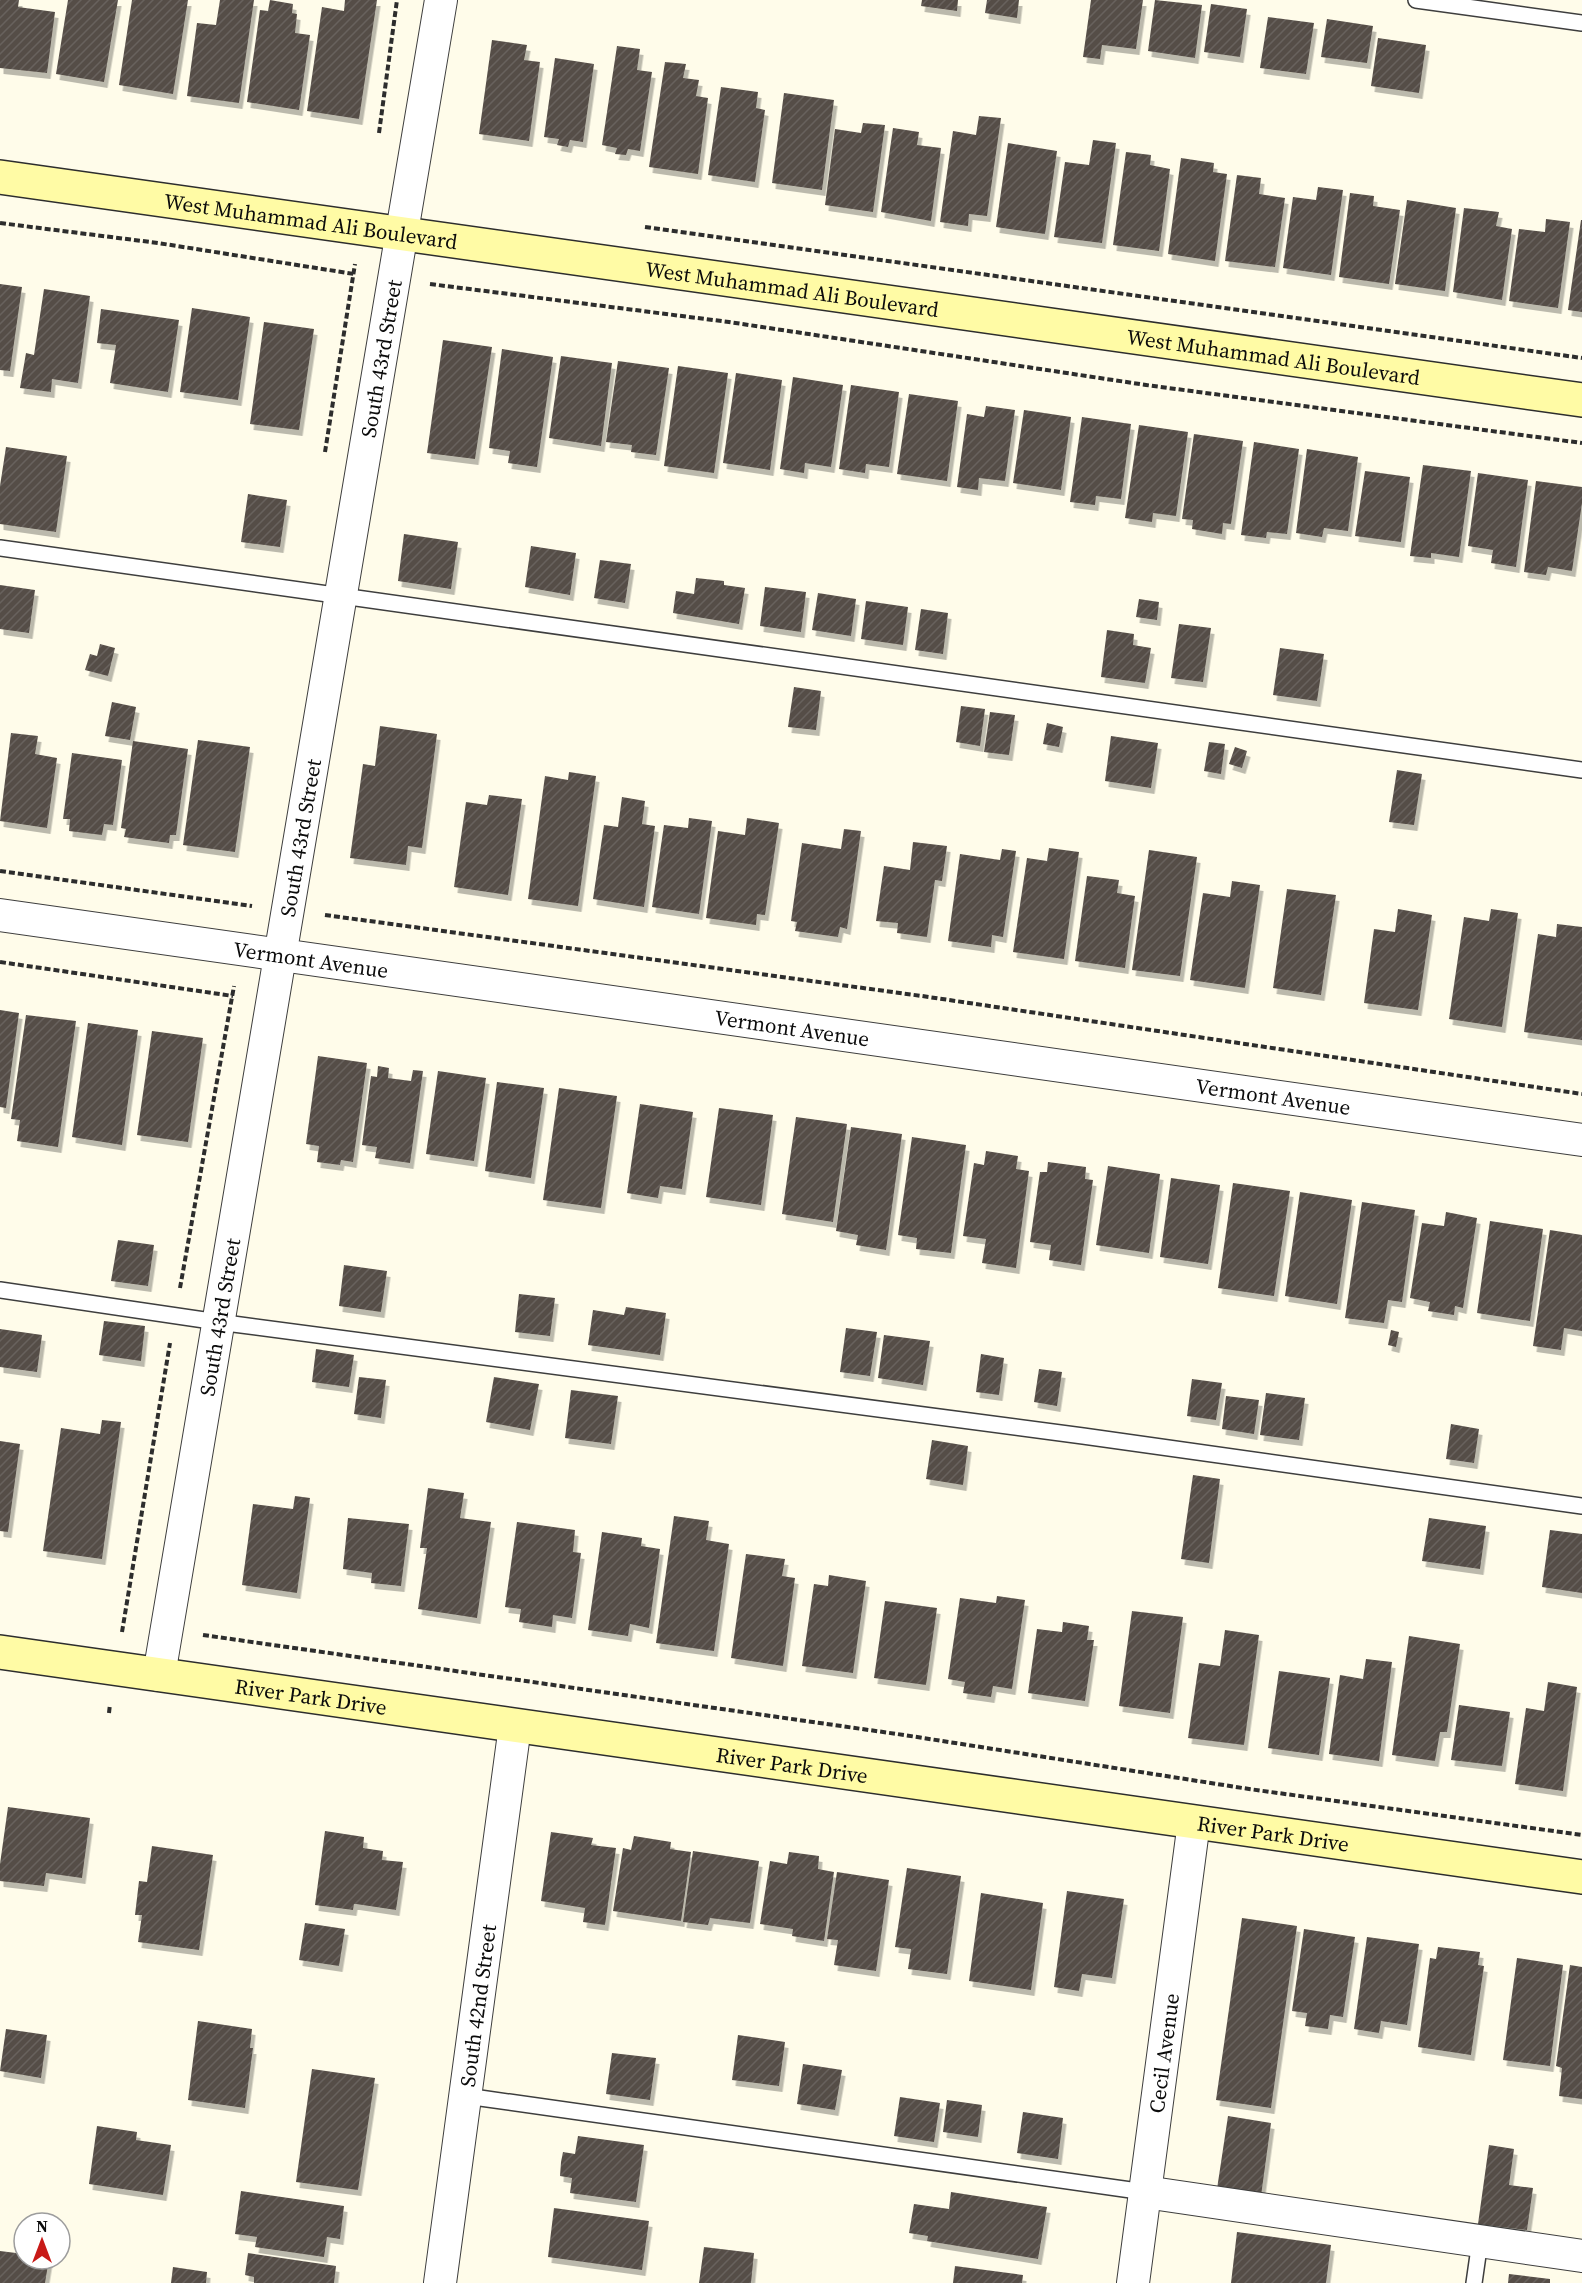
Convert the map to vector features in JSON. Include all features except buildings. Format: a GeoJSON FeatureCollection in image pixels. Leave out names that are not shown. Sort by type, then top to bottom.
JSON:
{"type":"FeatureCollection","features":[{"type":"Feature","properties":{"kind":"street","name":"South 43rd Street"},"geometry":{"type":"LineString","coordinates":[[159,1675],[441,0]]}},
{"type":"Feature","properties":{"kind":"street","name":"West Muhammad Ali Boulevard"},"geometry":{"type":"LineString","coordinates":[[0,177],[1582,400]]}},
{"type":"Feature","properties":{"kind":"street","name":"Vermont Avenue"},"geometry":{"type":"LineString","coordinates":[[0,915],[1582,1140]]}},
{"type":"Feature","properties":{"kind":"street","name":"River Park Drive"},"geometry":{"type":"LineString","coordinates":[[0,1652],[1582,1877]]}},
{"type":"Feature","properties":{"kind":"street","name":"South 42nd Street"},"geometry":{"type":"LineString","coordinates":[[440,2283],[515,1726]]}},
{"type":"Feature","properties":{"kind":"street","name":"Cecil Avenue"},"geometry":{"type":"LineString","coordinates":[[1133,2283],[1194,1822]]}},
{"type":"Feature","properties":{"kind":"street"},"geometry":{"type":"LineString","coordinates":[[1145,2192],[1582,2256]]}},
{"type":"Feature","properties":{"kind":"lane"},"geometry":{"type":"LineString","coordinates":[[1416,0],[1582,23]]}},
{"type":"Feature","properties":{"kind":"lane"},"geometry":{"type":"LineString","coordinates":[[0,548],[1582,770]]}},
{"type":"Feature","properties":{"kind":"lane"},"geometry":{"type":"LineString","coordinates":[[0,1290],[174,1316],[1071,1435],[1582,1506]]}},
{"type":"Feature","properties":{"kind":"lane"},"geometry":{"type":"LineString","coordinates":[[465,2096],[1145,2192]]}},
{"type":"Feature","properties":{"kind":"lane"},"geometry":{"type":"LineString","coordinates":[[1474,2283],[1480,2241]]}},
{"type":"Feature","properties":{"kind":"path"},"geometry":{"type":"LineString","coordinates":[[377,142],[397,0]]}},
{"type":"Feature","properties":{"kind":"path"},"geometry":{"type":"LineString","coordinates":[[0,223],[158,243],[394,280],[729,322],[1146,385],[1582,443]]}},
{"type":"Feature","properties":{"kind":"path"},"geometry":{"type":"LineString","coordinates":[[633,225],[1582,358]]}},
{"type":"Feature","properties":{"kind":"path"},"geometry":{"type":"LineString","coordinates":[[323,462],[362,228]]}},
{"type":"Feature","properties":{"kind":"path"},"geometry":{"type":"LineString","coordinates":[[0,871],[922,996],[1582,1094]]}},
{"type":"Feature","properties":{"kind":"path"},"geometry":{"type":"LineString","coordinates":[[109,1713],[174,1316],[232,996],[238,948],[251,905]]}},
{"type":"Feature","properties":{"kind":"path"},"geometry":{"type":"LineString","coordinates":[[0,962],[232,996],[273,996]]}},
{"type":"Feature","properties":{"kind":"path"},"geometry":{"type":"LineString","coordinates":[[167,1631],[904,1735],[1249,1789],[1582,1835]]}}]}
